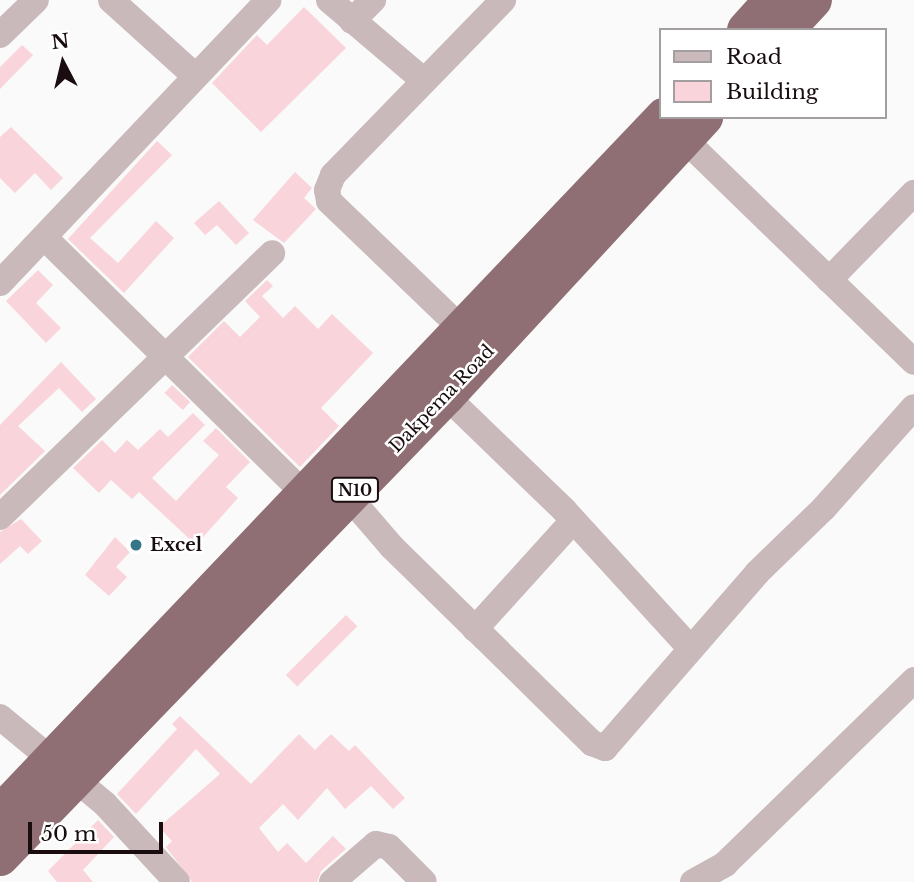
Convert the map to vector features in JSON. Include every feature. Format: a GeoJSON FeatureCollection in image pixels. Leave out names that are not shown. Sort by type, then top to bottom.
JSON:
{"type":"FeatureCollection","features":[{"type":"Feature","properties":{"kind":"highway"},"geometry":{"type":"LineString","coordinates":[[748,28],[773,0]]}},
{"type":"Feature","properties":{"kind":"highway"},"geometry":{"type":"LineString","coordinates":[[787,28],[813,0]]}},
{"type":"Feature","properties":{"kind":"highway","name":"Dakpema Road"},"geometry":{"type":"LineString","coordinates":[[0,857],[65,770],[305,494],[463,330],[684,125]]}},
{"type":"Feature","properties":{"kind":"highway","name":"Dakpema Road"},"geometry":{"type":"LineString","coordinates":[[0,814],[65,770],[348,496],[446,396],[684,125]]}},
{"type":"Feature","properties":{"kind":"street"},"geometry":{"type":"LineString","coordinates":[[0,35],[36,0]]}},
{"type":"Feature","properties":{"kind":"street"},"geometry":{"type":"LineString","coordinates":[[111,0],[195,76]]}},
{"type":"Feature","properties":{"kind":"street"},"geometry":{"type":"LineString","coordinates":[[0,283],[269,0]]}},
{"type":"Feature","properties":{"kind":"street"},"geometry":{"type":"LineString","coordinates":[[329,0],[423,80]]}},
{"type":"Feature","properties":{"kind":"street"},"geometry":{"type":"LineString","coordinates":[[352,21],[373,0]]}},
{"type":"Feature","properties":{"kind":"street"},"geometry":{"type":"LineString","coordinates":[[463,330],[330,201],[327,190],[333,175],[503,0]]}},
{"type":"Feature","properties":{"kind":"street"},"geometry":{"type":"LineString","coordinates":[[684,125],[829,280],[914,362]]}},
{"type":"Feature","properties":{"kind":"street"},"geometry":{"type":"LineString","coordinates":[[829,280],[914,194]]}},
{"type":"Feature","properties":{"kind":"street"},"geometry":{"type":"LineString","coordinates":[[44,237],[305,494]]}},
{"type":"Feature","properties":{"kind":"street"},"geometry":{"type":"LineString","coordinates":[[0,517],[168,358],[272,253]]}},
{"type":"Feature","properties":{"kind":"street"},"geometry":{"type":"LineString","coordinates":[[446,396],[573,521],[690,648]]}},
{"type":"Feature","properties":{"kind":"street"},"geometry":{"type":"LineString","coordinates":[[348,496],[392,547],[601,748],[611,742],[690,648],[914,407]]}},
{"type":"Feature","properties":{"kind":"street"},"geometry":{"type":"LineString","coordinates":[[475,629],[573,521]]}},
{"type":"Feature","properties":{"kind":"street"},"geometry":{"type":"LineString","coordinates":[[693,882],[724,876],[913,684]]}},
{"type":"Feature","properties":{"kind":"street"},"geometry":{"type":"LineString","coordinates":[[0,717],[65,770],[177,882]]}},
{"type":"Feature","properties":{"kind":"street"},"geometry":{"type":"LineString","coordinates":[[332,882],[376,844],[389,847],[424,882]]}},
{"type":"Feature","properties":{"kind":"building"},"geometry":{"type":"Polygon","coordinates":[[[304,7],[346,48],[261,132],[212,83],[257,35],[267,45],[304,7]]]}},
{"type":"Feature","properties":{"kind":"building"},"geometry":{"type":"Polygon","coordinates":[[[22,45],[33,55],[0,89],[0,67],[22,45]]]}},
{"type":"Feature","properties":{"kind":"building"},"geometry":{"type":"Polygon","coordinates":[[[11,127],[63,178],[51,190],[35,173],[15,193],[0,178],[0,137],[11,127]]]}},
{"type":"Feature","properties":{"kind":"building"},"geometry":{"type":"Polygon","coordinates":[[[157,141],[172,155],[90,238],[118,263],[156,221],[174,238],[124,293],[68,239],[157,141]]]}},
{"type":"Feature","properties":{"kind":"building"},"geometry":{"type":"Polygon","coordinates":[[[295,172],[312,188],[304,198],[316,209],[284,243],[253,220],[295,172]]]}},
{"type":"Feature","properties":{"kind":"building"},"geometry":{"type":"Polygon","coordinates":[[[219,201],[249,233],[236,245],[217,225],[205,235],[194,223],[219,201]]]}},
{"type":"Feature","properties":{"kind":"building"},"geometry":{"type":"Polygon","coordinates":[[[38,270],[53,285],[36,303],[61,328],[46,343],[6,301],[38,270]]]}},
{"type":"Feature","properties":{"kind":"building"},"geometry":{"type":"Polygon","coordinates":[[[267,280],[273,286],[262,296],[283,318],[295,306],[318,329],[332,314],[373,353],[321,408],[339,426],[300,467],[188,357],[224,321],[240,337],[260,317],[245,301],[267,280]]]}},
{"type":"Feature","properties":{"kind":"building"},"geometry":{"type":"Polygon","coordinates":[[[61,362],[96,399],[82,412],[59,388],[18,426],[45,451],[0,495],[0,425],[61,362]]]}},
{"type":"Feature","properties":{"kind":"building"},"geometry":{"type":"Polygon","coordinates":[[[172,385],[190,402],[183,410],[164,393],[172,385]]]}},
{"type":"Feature","properties":{"kind":"building"},"geometry":{"type":"Polygon","coordinates":[[[193,413],[205,425],[152,478],[176,501],[219,455],[203,441],[216,428],[250,462],[226,487],[238,498],[196,545],[139,492],[132,499],[111,480],[99,493],[73,468],[102,440],[115,453],[127,440],[138,450],[160,429],[168,437],[193,413]]]}},
{"type":"Feature","properties":{"kind":"building"},"geometry":{"type":"Polygon","coordinates":[[[21,519],[42,541],[28,554],[20,546],[0,564],[0,532],[21,519]]]}},
{"type":"Feature","properties":{"kind":"building"},"geometry":{"type":"Polygon","coordinates":[[[115,537],[130,552],[116,567],[127,577],[109,596],[85,575],[115,537]]]}},
{"type":"Feature","properties":{"kind":"building"},"geometry":{"type":"Polygon","coordinates":[[[346,615],[357,626],[297,686],[286,675],[346,615]]]}},
{"type":"Feature","properties":{"kind":"building"},"geometry":{"type":"Polygon","coordinates":[[[180,716],[251,784],[299,734],[315,750],[331,734],[349,751],[355,745],[405,798],[393,809],[371,786],[345,809],[327,788],[298,820],[283,804],[259,828],[278,852],[287,843],[306,863],[333,836],[346,849],[321,871],[317,882],[192,882],[166,847],[172,841],[159,827],[220,774],[196,749],[136,814],[117,794],[177,729],[172,724],[180,716]]]}},
{"type":"Feature","properties":{"kind":"building"},"geometry":{"type":"Polygon","coordinates":[[[98,820],[114,837],[83,870],[93,882],[57,882],[48,871],[98,820]]]}},
{"type":"Feature","properties":{"kind":"place","name":"Excel"},"geometry":{"type":"Point","coordinates":[136,545]}}]}
